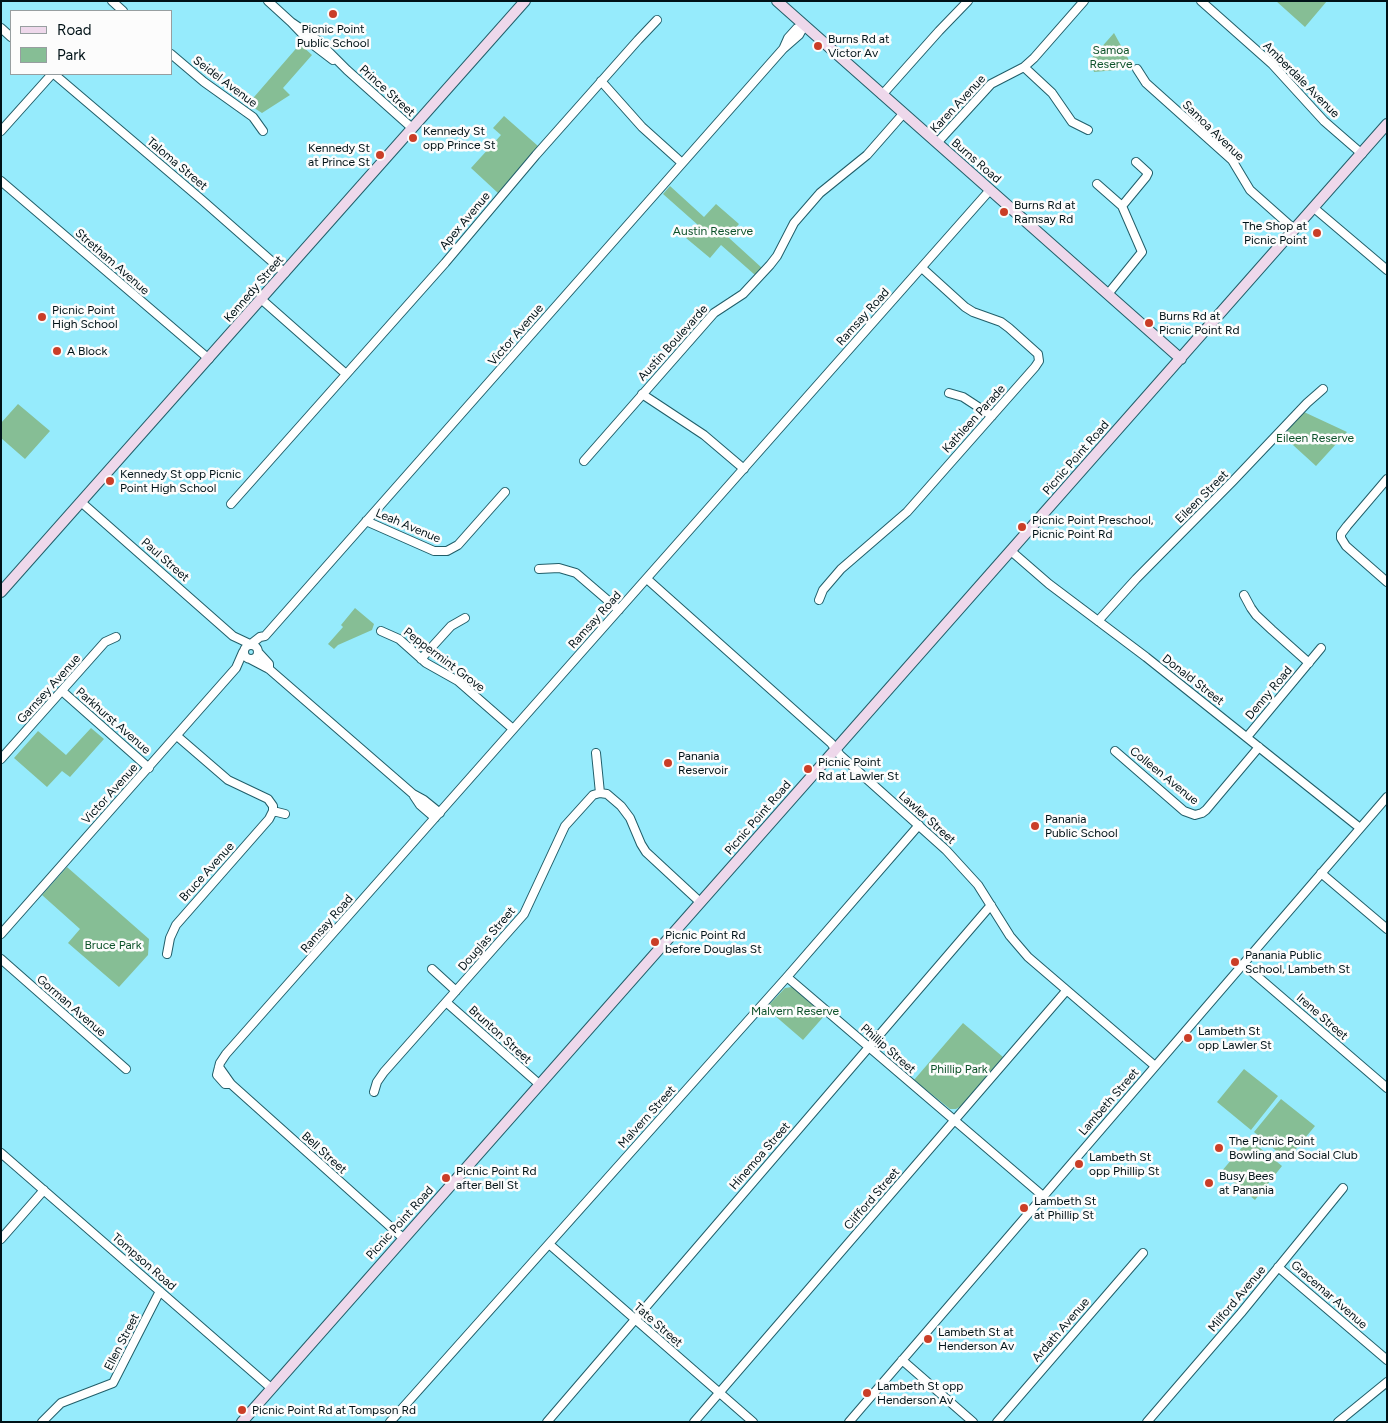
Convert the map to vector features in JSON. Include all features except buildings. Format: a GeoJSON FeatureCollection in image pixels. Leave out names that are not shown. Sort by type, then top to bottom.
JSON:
{"type":"FeatureCollection","features":[{"type":"Feature","properties":{"kind":"street"},"geometry":{"type":"LineString","coordinates":[[112,1],[122,10]]}},
{"type":"Feature","properties":{"kind":"street","name":"Prince Street"},"geometry":{"type":"LineString","coordinates":[[268,1],[291,22],[316,39],[347,70],[412,128]]}},
{"type":"Feature","properties":{"kind":"street","name":"Kennedy Street"},"geometry":{"type":"LineString","coordinates":[[1,592],[525,1]]}},
{"type":"Feature","properties":{"kind":"street","name":"Burns Road"},"geometry":{"type":"LineString","coordinates":[[776,1],[1180,359]]}},
{"type":"Feature","properties":{"kind":"street"},"geometry":{"type":"LineString","coordinates":[[882,95],[938,31],[968,1]]}},
{"type":"Feature","properties":{"kind":"street","name":"Karen Avenue"},"geometry":{"type":"LineString","coordinates":[[937,143],[991,84],[1024,66],[1034,58],[1084,1]]}},
{"type":"Feature","properties":{"kind":"street","name":"Amberdale Avenue"},"geometry":{"type":"LineString","coordinates":[[1201,1],[1272,64],[1324,121],[1362,154]]}},
{"type":"Feature","properties":{"kind":"street","name":"Apex Avenue"},"geometry":{"type":"LineString","coordinates":[[231,504],[445,263],[523,169],[657,20]]}},
{"type":"Feature","properties":{"kind":"street","name":"Victor Avenue"},"geometry":{"type":"LineString","coordinates":[[258,652],[265,636],[783,49],[799,35],[804,26]]}},
{"type":"Feature","properties":{"kind":"street","name":"Seidel Avenue"},"geometry":{"type":"LineString","coordinates":[[172,55],[204,82],[253,117],[263,131]]}},
{"type":"Feature","properties":{"kind":"street"},"geometry":{"type":"LineString","coordinates":[[1024,66],[1052,93],[1072,122],[1088,130]]}},
{"type":"Feature","properties":{"kind":"street","name":"Samoa Avenue"},"geometry":{"type":"LineString","coordinates":[[1137,70],[1146,83],[1232,160],[1250,190],[1295,230]]}},
{"type":"Feature","properties":{"kind":"street"},"geometry":{"type":"LineString","coordinates":[[1,132],[52,75]]}},
{"type":"Feature","properties":{"kind":"street","name":"Taloma Street"},"geometry":{"type":"LineString","coordinates":[[54,75],[285,273]]}},
{"type":"Feature","properties":{"kind":"street"},"geometry":{"type":"LineString","coordinates":[[601,81],[642,128],[682,163]]}},
{"type":"Feature","properties":{"kind":"street","name":"Austin Boulevarde"},"geometry":{"type":"LineString","coordinates":[[584,461],[714,313],[747,290],[770,265],[780,251],[794,224],[820,193],[867,155],[903,114]]}},
{"type":"Feature","properties":{"kind":"street","name":"Picnic Point Road"},"geometry":{"type":"LineString","coordinates":[[242,1422],[1387,124]]}},
{"type":"Feature","properties":{"kind":"street","name":"Picnic Point Road"},"geometry":{"type":"LineString","coordinates":[[1373,141],[1387,132]]}},
{"type":"Feature","properties":{"kind":"street"},"geometry":{"type":"LineString","coordinates":[[1122,206],[1148,173],[1136,162]]}},
{"type":"Feature","properties":{"kind":"street","name":"Stretham Avenue"},"geometry":{"type":"LineString","coordinates":[[1,181],[209,359]]}},
{"type":"Feature","properties":{"kind":"street"},"geometry":{"type":"LineString","coordinates":[[1097,184],[1122,206],[1142,252],[1108,294]]}},
{"type":"Feature","properties":{"kind":"street","name":"Ramsay Road"},"geometry":{"type":"LineString","coordinates":[[219,1067],[223,1058],[990,190]]}},
{"type":"Feature","properties":{"kind":"street"},"geometry":{"type":"LineString","coordinates":[[1314,208],[1387,270]]}},
{"type":"Feature","properties":{"kind":"street","name":"Kathleen Parade"},"geometry":{"type":"LineString","coordinates":[[818,600],[823,590],[836,574],[907,512],[1039,361],[1038,354],[1005,325],[965,307],[922,268]]}},
{"type":"Feature","properties":{"kind":"street"},"geometry":{"type":"LineString","coordinates":[[261,299],[346,374]]}},
{"type":"Feature","properties":{"kind":"street","name":"Eileen Street"},"geometry":{"type":"LineString","coordinates":[[1098,621],[1136,579],[1307,403],[1324,389]]}},
{"type":"Feature","properties":{"kind":"street"},"geometry":{"type":"LineString","coordinates":[[948,393],[963,397],[992,416]]}},
{"type":"Feature","properties":{"kind":"street","name":"Austin Boulevarde"},"geometry":{"type":"LineString","coordinates":[[642,394],[704,435],[744,469]]}},
{"type":"Feature","properties":{"kind":"street"},"geometry":{"type":"LineString","coordinates":[[1387,479],[1347,526],[1341,538],[1346,546],[1387,582]]}},
{"type":"Feature","properties":{"kind":"street","name":"Leah Avenue"},"geometry":{"type":"LineString","coordinates":[[366,521],[427,549],[447,552],[458,545],[505,492]]}},
{"type":"Feature","properties":{"kind":"street","name":"Paul Street"},"geometry":{"type":"LineString","coordinates":[[81,502],[233,636],[251,644]]}},
{"type":"Feature","properties":{"kind":"street","name":"Donald Street"},"geometry":{"type":"LineString","coordinates":[[1011,551],[1048,584],[1247,737],[1360,828]]}},
{"type":"Feature","properties":{"kind":"street"},"geometry":{"type":"LineString","coordinates":[[539,569],[559,568],[576,573],[619,610]]}},
{"type":"Feature","properties":{"kind":"street","name":"Lawler Street"},"geometry":{"type":"LineString","coordinates":[[647,579],[919,825],[968,872],[1010,936],[1022,950],[1155,1066]]}},
{"type":"Feature","properties":{"kind":"street","name":"Denny Road"},"geometry":{"type":"LineString","coordinates":[[1244,596],[1256,615],[1309,663]]}},
{"type":"Feature","properties":{"kind":"street"},"geometry":{"type":"LineString","coordinates":[[421,659],[451,626],[465,618]]}},
{"type":"Feature","properties":{"kind":"street","name":"Peppermint Grove"},"geometry":{"type":"LineString","coordinates":[[382,631],[398,639],[421,659],[458,681],[513,729]]}},
{"type":"Feature","properties":{"kind":"street","name":"Paul Street"},"geometry":{"type":"LineString","coordinates":[[233,636],[244,652]]}},
{"type":"Feature","properties":{"kind":"street","name":"Victor Avenue"},"geometry":{"type":"LineString","coordinates":[[251,644],[260,637],[265,636]]}},
{"type":"Feature","properties":{"kind":"street","name":"Garnsey Avenue"},"geometry":{"type":"LineString","coordinates":[[1,759],[106,642],[116,637]]}},
{"type":"Feature","properties":{"kind":"street"},"geometry":{"type":"LineString","coordinates":[[269,668],[269,664],[258,652],[257,647],[251,644],[246,646],[245,656],[269,668],[413,794],[424,800],[437,816]]}},
{"type":"Feature","properties":{"kind":"street","name":"Denny Road"},"geometry":{"type":"LineString","coordinates":[[1247,737],[1321,648]]}},
{"type":"Feature","properties":{"kind":"street","name":"Victor Avenue"},"geometry":{"type":"LineString","coordinates":[[1,934],[236,668],[244,652]]}},
{"type":"Feature","properties":{"kind":"street"},"geometry":{"type":"LineString","coordinates":[[250,659],[255,658],[258,652]]}},
{"type":"Feature","properties":{"kind":"street","name":"Victor Avenue"},"geometry":{"type":"LineString","coordinates":[[236,668],[250,659]]}},
{"type":"Feature","properties":{"kind":"street","name":"Parkhurst Avenue"},"geometry":{"type":"LineString","coordinates":[[62,691],[149,768]]}},
{"type":"Feature","properties":{"kind":"street"},"geometry":{"type":"LineString","coordinates":[[177,736],[224,777],[268,799],[273,806],[273,811],[285,814]]}},
{"type":"Feature","properties":{"kind":"street","name":"Colleen Avenue"},"geometry":{"type":"LineString","coordinates":[[1115,751],[1184,810],[1195,816],[1206,810],[1259,747]]}},
{"type":"Feature","properties":{"kind":"street"},"geometry":{"type":"LineString","coordinates":[[596,753],[600,793],[610,797],[626,812],[641,844],[650,856],[700,902]]}},
{"type":"Feature","properties":{"kind":"street","name":"Douglas Street"},"geometry":{"type":"LineString","coordinates":[[374,1092],[377,1082],[384,1072],[524,914],[565,826],[589,797],[600,793]]}},
{"type":"Feature","properties":{"kind":"street","name":"Lambeth Street"},"geometry":{"type":"LineString","coordinates":[[849,1422],[1387,797]]}},
{"type":"Feature","properties":{"kind":"street","name":"Bruce Avenue"},"geometry":{"type":"LineString","coordinates":[[167,954],[170,938],[176,925],[269,819],[273,811]]}},
{"type":"Feature","properties":{"kind":"street","name":"Malvern Street"},"geometry":{"type":"LineString","coordinates":[[390,1422],[787,977],[919,825]]}},
{"type":"Feature","properties":{"kind":"street"},"geometry":{"type":"LineString","coordinates":[[1321,873],[1387,930]]}},
{"type":"Feature","properties":{"kind":"street","name":"Hinemoa Street"},"geometry":{"type":"LineString","coordinates":[[546,1422],[991,905]]}},
{"type":"Feature","properties":{"kind":"street","name":"Gorman Avenue"},"geometry":{"type":"LineString","coordinates":[[1,959],[126,1069]]}},
{"type":"Feature","properties":{"kind":"street","name":"Irene Street"},"geometry":{"type":"LineString","coordinates":[[1243,964],[1387,1088]]}},
{"type":"Feature","properties":{"kind":"street"},"geometry":{"type":"LineString","coordinates":[[432,969],[456,991]]}},
{"type":"Feature","properties":{"kind":"street","name":"Phillip Street"},"geometry":{"type":"LineString","coordinates":[[787,977],[1043,1196]]}},
{"type":"Feature","properties":{"kind":"street","name":"Clifford Street"},"geometry":{"type":"LineString","coordinates":[[694,1422],[1066,990]]}},
{"type":"Feature","properties":{"kind":"street","name":"Brunton Street"},"geometry":{"type":"LineString","coordinates":[[446,1002],[539,1084]]}},
{"type":"Feature","properties":{"kind":"street","name":"Bell Street"},"geometry":{"type":"LineString","coordinates":[[219,1067],[231,1084],[403,1238]]}},
{"type":"Feature","properties":{"kind":"street","name":"Tompson Road"},"geometry":{"type":"LineString","coordinates":[[1,1154],[271,1388]]}},
{"type":"Feature","properties":{"kind":"street","name":"Milford Avenue"},"geometry":{"type":"LineString","coordinates":[[1147,1422],[1343,1188]]}},
{"type":"Feature","properties":{"kind":"street"},"geometry":{"type":"LineString","coordinates":[[1,1239],[44,1190]]}},
{"type":"Feature","properties":{"kind":"street","name":"Tate Street"},"geometry":{"type":"LineString","coordinates":[[549,1244],[753,1422]]}},
{"type":"Feature","properties":{"kind":"street","name":"Ardath Avenue"},"geometry":{"type":"LineString","coordinates":[[997,1422],[1143,1253]]}},
{"type":"Feature","properties":{"kind":"street","name":"Gracemar Avenue"},"geometry":{"type":"LineString","coordinates":[[1278,1267],[1387,1360]]}},
{"type":"Feature","properties":{"kind":"street","name":"Ellen Street"},"geometry":{"type":"LineString","coordinates":[[42,1422],[60,1403],[113,1384],[160,1292]]}},
{"type":"Feature","properties":{"kind":"street"},"geometry":{"type":"LineString","coordinates":[[902,1360],[973,1422]]}},
{"type":"Feature","properties":{"kind":"street"},"geometry":{"type":"LineString","coordinates":[[1338,1422],[1387,1382]]}},
{"type":"Feature","properties":{"kind":"green space"},"geometry":{"type":"Polygon","coordinates":[[[1276,1],[1327,1],[1305,27],[1276,1]]]}},
{"type":"Feature","properties":{"kind":"green space","name":"Samoa Reserve"},"geometry":{"type":"Polygon","coordinates":[[[1114,33],[1130,62],[1127,69],[1094,72],[1091,59],[1114,33]]]}},
{"type":"Feature","properties":{"kind":"green space"},"geometry":{"type":"Polygon","coordinates":[[[300,44],[312,55],[283,88],[290,95],[262,113],[248,104],[300,44]]]}},
{"type":"Feature","properties":{"kind":"green space"},"geometry":{"type":"Polygon","coordinates":[[[504,116],[538,146],[498,193],[471,168],[501,135],[493,128],[504,116]]]}},
{"type":"Feature","properties":{"kind":"green space","name":"Austin Reserve"},"geometry":{"type":"Polygon","coordinates":[[[670,186],[704,217],[716,204],[739,224],[728,237],[762,268],[755,275],[721,245],[710,258],[686,238],[698,225],[663,194],[670,186]]]}},
{"type":"Feature","properties":{"kind":"green space"},"geometry":{"type":"Polygon","coordinates":[[[18,404],[50,431],[25,459],[1,438],[1,423],[18,404]]]}},
{"type":"Feature","properties":{"kind":"green space","name":"Eileen Reserve"},"geometry":{"type":"Polygon","coordinates":[[[1304,412],[1347,432],[1316,466],[1282,435],[1304,412]]]}},
{"type":"Feature","properties":{"kind":"green space"},"geometry":{"type":"Polygon","coordinates":[[[355,608],[374,624],[372,630],[338,645],[334,649],[328,644],[343,627],[341,625],[355,608]]]}},
{"type":"Feature","properties":{"kind":"green space"},"geometry":{"type":"Polygon","coordinates":[[[91,728],[104,739],[70,777],[62,771],[47,787],[14,758],[38,731],[66,755],[91,728]]]}},
{"type":"Feature","properties":{"kind":"green space","name":"Bruce Park"},"geometry":{"type":"Polygon","coordinates":[[[67,867],[149,939],[148,955],[119,987],[68,943],[80,929],[42,895],[67,867]]]}},
{"type":"Feature","properties":{"kind":"green space","name":"Malvern Reserve"},"geometry":{"type":"Polygon","coordinates":[[[792,987],[825,1015],[803,1040],[766,1008],[785,988],[792,987]]]}},
{"type":"Feature","properties":{"kind":"green space","name":"Phillip Park"},"geometry":{"type":"Polygon","coordinates":[[[963,1023],[1003,1057],[961,1106],[956,1109],[950,1109],[914,1080],[963,1023]]]}},
{"type":"Feature","properties":{"kind":"green space"},"geometry":{"type":"Polygon","coordinates":[[[1244,1069],[1278,1096],[1251,1130],[1217,1102],[1244,1069]]]}},
{"type":"Feature","properties":{"kind":"green space"},"geometry":{"type":"Polygon","coordinates":[[[1281,1099],[1315,1126],[1287,1160],[1254,1132],[1281,1099]]]}},
{"type":"Feature","properties":{"kind":"green space"},"geometry":{"type":"Polygon","coordinates":[[[1249,1139],[1282,1166],[1255,1200],[1221,1172],[1249,1139]]]}},
{"type":"Feature","properties":{"kind":"place","name":"Picnic Point Public School"},"geometry":{"type":"Point","coordinates":[333,14]}},
{"type":"Feature","properties":{"kind":"place","name":"Burns Rd at Victor Av"},"geometry":{"type":"Point","coordinates":[818,46]}},
{"type":"Feature","properties":{"kind":"place","name":"Kennedy St opp Prince St"},"geometry":{"type":"Point","coordinates":[413,138]}},
{"type":"Feature","properties":{"kind":"place","name":"Kennedy St at Prince St"},"geometry":{"type":"Point","coordinates":[380,155]}},
{"type":"Feature","properties":{"kind":"place","name":"Burns Rd at Ramsay Rd"},"geometry":{"type":"Point","coordinates":[1004,212]}},
{"type":"Feature","properties":{"kind":"place","name":"The Shop at Picnic Point"},"geometry":{"type":"Point","coordinates":[1317,233]}},
{"type":"Feature","properties":{"kind":"place","name":"Picnic Point High School"},"geometry":{"type":"Point","coordinates":[42,317]}},
{"type":"Feature","properties":{"kind":"place","name":"Burns Rd at Picnic Point Rd"},"geometry":{"type":"Point","coordinates":[1149,323]}},
{"type":"Feature","properties":{"kind":"place","name":"A Block"},"geometry":{"type":"Point","coordinates":[57,351]}},
{"type":"Feature","properties":{"kind":"place","name":"Kennedy St opp Picnic Point High School"},"geometry":{"type":"Point","coordinates":[110,481]}},
{"type":"Feature","properties":{"kind":"place","name":"Picnic Point Preschool, Picnic Point Rd"},"geometry":{"type":"Point","coordinates":[1022,527]}},
{"type":"Feature","properties":{"kind":"place","name":"Panania Reservoir"},"geometry":{"type":"Point","coordinates":[668,763]}},
{"type":"Feature","properties":{"kind":"place","name":"Picnic Point Rd at Lawler St"},"geometry":{"type":"Point","coordinates":[808,769]}},
{"type":"Feature","properties":{"kind":"place","name":"Panania Public School"},"geometry":{"type":"Point","coordinates":[1035,826]}},
{"type":"Feature","properties":{"kind":"place","name":"Picnic Point Rd before Douglas St"},"geometry":{"type":"Point","coordinates":[655,942]}},
{"type":"Feature","properties":{"kind":"place","name":"Panania Public School, Lambeth St"},"geometry":{"type":"Point","coordinates":[1235,962]}},
{"type":"Feature","properties":{"kind":"place","name":"Lambeth St opp Lawler St"},"geometry":{"type":"Point","coordinates":[1188,1038]}},
{"type":"Feature","properties":{"kind":"place","name":"The Picnic Point Bowling and Social Club"},"geometry":{"type":"Point","coordinates":[1219,1148]}},
{"type":"Feature","properties":{"kind":"place","name":"Lambeth St opp Phillip St"},"geometry":{"type":"Point","coordinates":[1079,1164]}},
{"type":"Feature","properties":{"kind":"place","name":"Picnic Point Rd after Bell St"},"geometry":{"type":"Point","coordinates":[446,1178]}},
{"type":"Feature","properties":{"kind":"place","name":"Busy Bees at Panania"},"geometry":{"type":"Point","coordinates":[1209,1183]}},
{"type":"Feature","properties":{"kind":"place","name":"Lambeth St at Phillip St"},"geometry":{"type":"Point","coordinates":[1024,1208]}},
{"type":"Feature","properties":{"kind":"place","name":"Lambeth St at Henderson Av"},"geometry":{"type":"Point","coordinates":[928,1339]}},
{"type":"Feature","properties":{"kind":"place","name":"Lambeth St opp Henderson Av"},"geometry":{"type":"Point","coordinates":[867,1393]}},
{"type":"Feature","properties":{"kind":"place","name":"Picnic Point Rd at Tompson Rd"},"geometry":{"type":"Point","coordinates":[242,1410]}}]}
